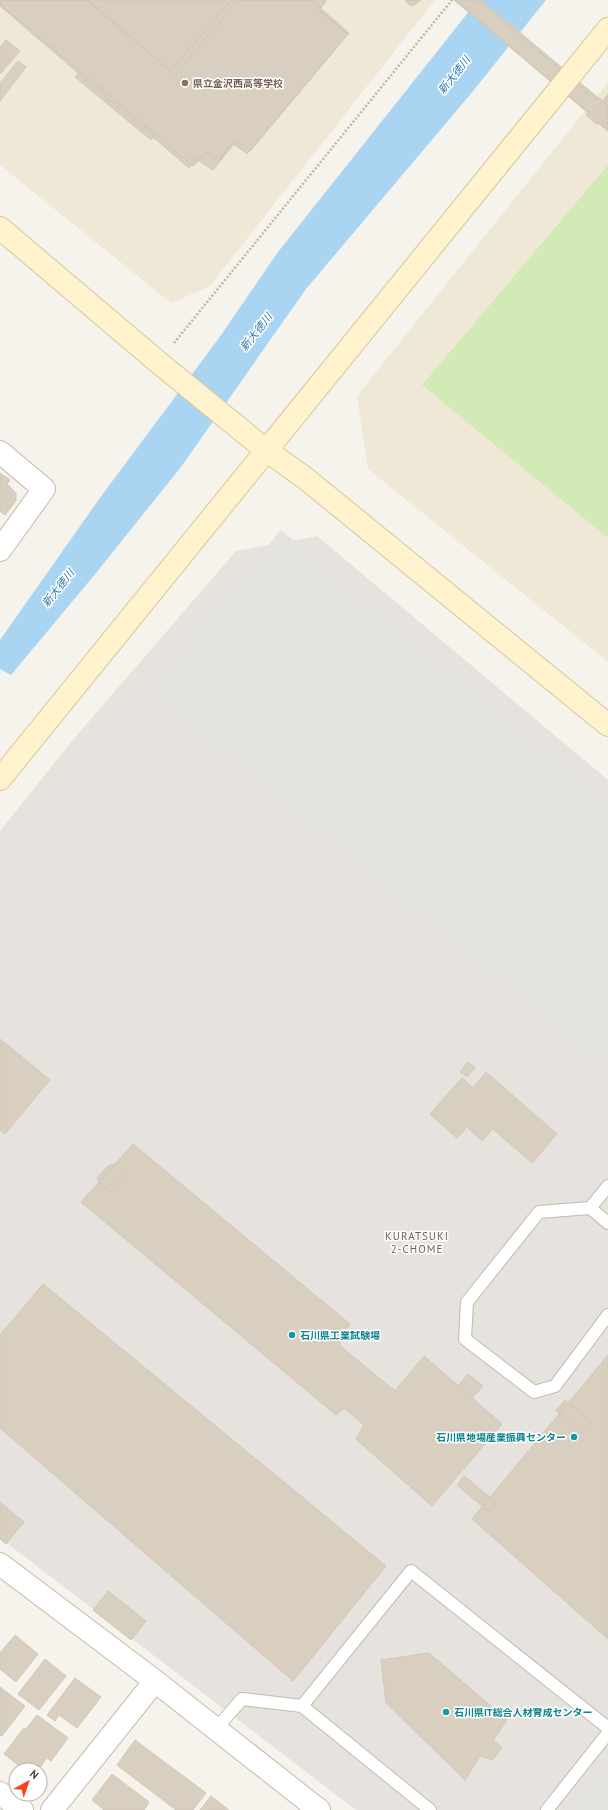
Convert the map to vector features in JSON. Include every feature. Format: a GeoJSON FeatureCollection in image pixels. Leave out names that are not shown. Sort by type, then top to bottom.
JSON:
{"type":"FeatureCollection","features":[{"type":"Feature","properties":{"kind":"street"},"geometry":{"type":"LineString","coordinates":[[0,779],[608,29]]}},
{"type":"Feature","properties":{"kind":"street"},"geometry":{"type":"LineString","coordinates":[[0,228],[158,362],[222,412],[267,451],[305,478],[608,725]]}},
{"type":"Feature","properties":{"kind":"street"},"geometry":{"type":"LineString","coordinates":[[0,452],[44,489],[0,550]]}},
{"type":"Feature","properties":{"kind":"street"},"geometry":{"type":"LineString","coordinates":[[0,1564],[154,1681],[319,1810]]}},
{"type":"Feature","properties":{"kind":"street"},"geometry":{"type":"LineString","coordinates":[[52,1810],[154,1681]]}},
{"type":"Feature","properties":{"kind":"street"},"geometry":{"type":"LineString","coordinates":[[0,1793],[22,1810]]}},
{"type":"Feature","properties":{"kind":"lane"},"geometry":{"type":"LineString","coordinates":[[590,1208],[608,1186]]}},
{"type":"Feature","properties":{"kind":"lane"},"geometry":{"type":"LineString","coordinates":[[608,1223],[590,1208],[539,1212],[467,1302],[465,1339],[534,1392],[555,1386],[608,1316]]}},
{"type":"Feature","properties":{"kind":"lane"},"geometry":{"type":"LineString","coordinates":[[302,1706],[411,1571],[608,1728]]}},
{"type":"Feature","properties":{"kind":"lane"},"geometry":{"type":"LineString","coordinates":[[216,1730],[242,1699],[302,1706],[430,1810]]}},
{"type":"Feature","properties":{"kind":"lane"},"geometry":{"type":"LineString","coordinates":[[547,1810],[608,1733]]}},
{"type":"Feature","properties":{"kind":"path"},"geometry":{"type":"LineString","coordinates":[[158,362],[452,0]]}},
{"type":"Feature","properties":{"kind":"shaded area","name":"県立金沢西高等学校"},"geometry":{"type":"Polygon","coordinates":[[[0,0],[435,0],[209,287],[171,303],[0,165],[0,0]]]}},
{"type":"Feature","properties":{"kind":"shaded area"},"geometry":{"type":"Polygon","coordinates":[[[608,82],[608,662],[368,469],[357,396],[608,82]]]}},
{"type":"Feature","properties":{"kind":"shaded area"},"geometry":{"type":"Polygon","coordinates":[[[281,530],[608,798],[608,1076],[142,692],[281,530]]]}},
{"type":"Feature","properties":{"kind":"shaded area"},"geometry":{"type":"Polygon","coordinates":[[[317,536],[608,780],[608,1810],[356,1810],[0,1538],[0,831],[72,741],[236,551],[317,536]]]}},
{"type":"Feature","properties":{"kind":"shaded area"},"geometry":{"type":"Polygon","coordinates":[[[606,1764],[608,1765],[608,1810],[568,1810],[606,1764]]]}},
{"type":"Feature","properties":{"kind":"green space"},"geometry":{"type":"Polygon","coordinates":[[[608,165],[608,538],[422,385],[608,165]]]}},
{"type":"Feature","properties":{"kind":"water","name":"新大徳川"},"geometry":{"type":"Polygon","coordinates":[[[478,0],[546,0],[469,96],[306,289],[181,467],[96,573],[11,675],[0,669],[0,640],[102,495],[219,338],[278,252],[478,0]]]}},
{"type":"Feature","properties":{"kind":"building"},"geometry":{"type":"Polygon","coordinates":[[[0,0],[86,0],[171,71],[231,0],[324,0],[326,1],[319,10],[348,34],[250,151],[235,139],[218,161],[206,152],[193,166],[0,4],[0,0]]]}},
{"type":"Feature","properties":{"kind":"building"},"geometry":{"type":"Polygon","coordinates":[[[0,0],[88,0],[175,75],[238,0],[311,0],[349,33],[247,154],[234,144],[213,170],[196,159],[189,168],[0,6],[0,0]]]}},
{"type":"Feature","properties":{"kind":"building"},"geometry":{"type":"Polygon","coordinates":[[[0,0],[324,0],[326,1],[319,10],[348,34],[250,151],[235,139],[218,161],[206,152],[193,166],[0,4],[0,0]]]}},
{"type":"Feature","properties":{"kind":"building"},"geometry":{"type":"Polygon","coordinates":[[[86,0],[231,0],[171,71],[86,0]]]}},
{"type":"Feature","properties":{"kind":"building"},"geometry":{"type":"Polygon","coordinates":[[[405,0],[421,0],[413,6],[408,4],[405,0]]]}},
{"type":"Feature","properties":{"kind":"building"},"geometry":{"type":"Polygon","coordinates":[[[454,0],[478,0],[596,100],[598,97],[608,105],[608,131],[598,123],[596,124],[586,115],[588,113],[454,0]]]}},
{"type":"Feature","properties":{"kind":"building"},"geometry":{"type":"Polygon","coordinates":[[[456,0],[481,0],[608,106],[608,129],[456,0]]]}},
{"type":"Feature","properties":{"kind":"building"},"geometry":{"type":"Polygon","coordinates":[[[6,40],[20,51],[0,74],[0,47],[6,40]]]}},
{"type":"Feature","properties":{"kind":"building"},"geometry":{"type":"Polygon","coordinates":[[[18,61],[26,67],[0,101],[0,83],[18,61]]]}},
{"type":"Feature","properties":{"kind":"building"},"geometry":{"type":"Polygon","coordinates":[[[80,71],[155,135],[151,140],[75,77],[80,71]]]}},
{"type":"Feature","properties":{"kind":"building"},"geometry":{"type":"Polygon","coordinates":[[[608,94],[608,124],[593,112],[608,94]]]}},
{"type":"Feature","properties":{"kind":"building"},"geometry":{"type":"Polygon","coordinates":[[[0,473],[10,480],[7,484],[16,493],[16,501],[5,515],[0,511],[0,473]]]}},
{"type":"Feature","properties":{"kind":"building"},"geometry":{"type":"Polygon","coordinates":[[[0,1039],[50,1080],[5,1134],[0,1130],[0,1039]]]}},
{"type":"Feature","properties":{"kind":"building"},"geometry":{"type":"Polygon","coordinates":[[[468,1062],[475,1068],[467,1077],[460,1072],[468,1062]]]}},
{"type":"Feature","properties":{"kind":"building"},"geometry":{"type":"Polygon","coordinates":[[[486,1072],[557,1134],[532,1163],[493,1129],[482,1141],[467,1127],[457,1138],[430,1114],[462,1078],[473,1088],[486,1072]]]}},
{"type":"Feature","properties":{"kind":"building","name":"石川県工業試験場"},"geometry":{"type":"Polygon","coordinates":[[[133,1144],[350,1324],[339,1345],[395,1391],[424,1356],[502,1424],[432,1506],[356,1439],[364,1425],[344,1408],[336,1415],[81,1202],[133,1144]]]}},
{"type":"Feature","properties":{"kind":"building"},"geometry":{"type":"Polygon","coordinates":[[[113,1164],[125,1174],[110,1192],[99,1182],[97,1178],[108,1166],[113,1164]]]}},
{"type":"Feature","properties":{"kind":"building"},"geometry":{"type":"Polygon","coordinates":[[[43,1284],[386,1566],[293,1681],[0,1428],[0,1335],[43,1284]]]}},
{"type":"Feature","properties":{"kind":"building","name":"石川県地場産業振興センター"},"geometry":{"type":"Polygon","coordinates":[[[608,1355],[608,1639],[472,1519],[608,1355]]]}},
{"type":"Feature","properties":{"kind":"building"},"geometry":{"type":"Polygon","coordinates":[[[468,1374],[483,1386],[473,1397],[459,1385],[468,1374]]]}},
{"type":"Feature","properties":{"kind":"building"},"geometry":{"type":"Polygon","coordinates":[[[565,1400],[591,1422],[582,1433],[556,1411],[565,1400]]]}},
{"type":"Feature","properties":{"kind":"building"},"geometry":{"type":"Polygon","coordinates":[[[464,1476],[497,1503],[489,1512],[457,1485],[464,1476]]]}},
{"type":"Feature","properties":{"kind":"building"},"geometry":{"type":"Polygon","coordinates":[[[0,1502],[24,1522],[6,1544],[0,1539],[0,1502]]]}},
{"type":"Feature","properties":{"kind":"building"},"geometry":{"type":"Polygon","coordinates":[[[108,1591],[146,1621],[131,1640],[93,1610],[108,1591]]]}},
{"type":"Feature","properties":{"kind":"building"},"geometry":{"type":"Polygon","coordinates":[[[15,1635],[38,1654],[16,1682],[0,1669],[0,1653],[15,1635]]]}},
{"type":"Feature","properties":{"kind":"building","name":"石川県IT総合人材育成センター"},"geometry":{"type":"Polygon","coordinates":[[[429,1653],[507,1720],[493,1740],[502,1747],[493,1760],[480,1756],[465,1780],[386,1703],[381,1660],[429,1653]]]}},
{"type":"Feature","properties":{"kind":"building"},"geometry":{"type":"Polygon","coordinates":[[[45,1659],[66,1676],[39,1710],[18,1694],[45,1659]]]}},
{"type":"Feature","properties":{"kind":"building"},"geometry":{"type":"Polygon","coordinates":[[[75,1678],[101,1697],[77,1728],[59,1715],[55,1721],[47,1715],[75,1678]]]}},
{"type":"Feature","properties":{"kind":"building"},"geometry":{"type":"Polygon","coordinates":[[[0,1687],[25,1706],[2,1736],[0,1735],[0,1687]]]}},
{"type":"Feature","properties":{"kind":"building"},"geometry":{"type":"Polygon","coordinates":[[[37,1715],[68,1738],[51,1761],[47,1758],[44,1762],[14,1762],[4,1754],[24,1728],[26,1729],[37,1715]]]}},
{"type":"Feature","properties":{"kind":"building"},"geometry":{"type":"Polygon","coordinates":[[[135,1740],[206,1793],[193,1810],[176,1810],[117,1765],[135,1740]]]}},
{"type":"Feature","properties":{"kind":"building"},"geometry":{"type":"Polygon","coordinates":[[[112,1774],[149,1802],[144,1810],[104,1810],[92,1800],[112,1774]]]}},
{"type":"Feature","properties":{"kind":"building"},"geometry":{"type":"Polygon","coordinates":[[[211,1796],[229,1810],[200,1810],[211,1796]]]}},
{"type":"Feature","properties":{"kind":"place","name":"県立金沢西高等学校"},"geometry":{"type":"Point","coordinates":[185,83]}},
{"type":"Feature","properties":{"kind":"place","name":"石川県工業試験場"},"geometry":{"type":"Point","coordinates":[292,1335]}},
{"type":"Feature","properties":{"kind":"place","name":"石川県地場産業振興センター"},"geometry":{"type":"Point","coordinates":[574,1437]}},
{"type":"Feature","properties":{"kind":"place","name":"石川県IT総合人材育成センター"},"geometry":{"type":"Point","coordinates":[446,1712]}},
{"type":"Feature","properties":{"kind":"district","name":"KURATSUKI 2-CHOME"},"geometry":{"type":"Point","coordinates":[417,1242]}}]}
